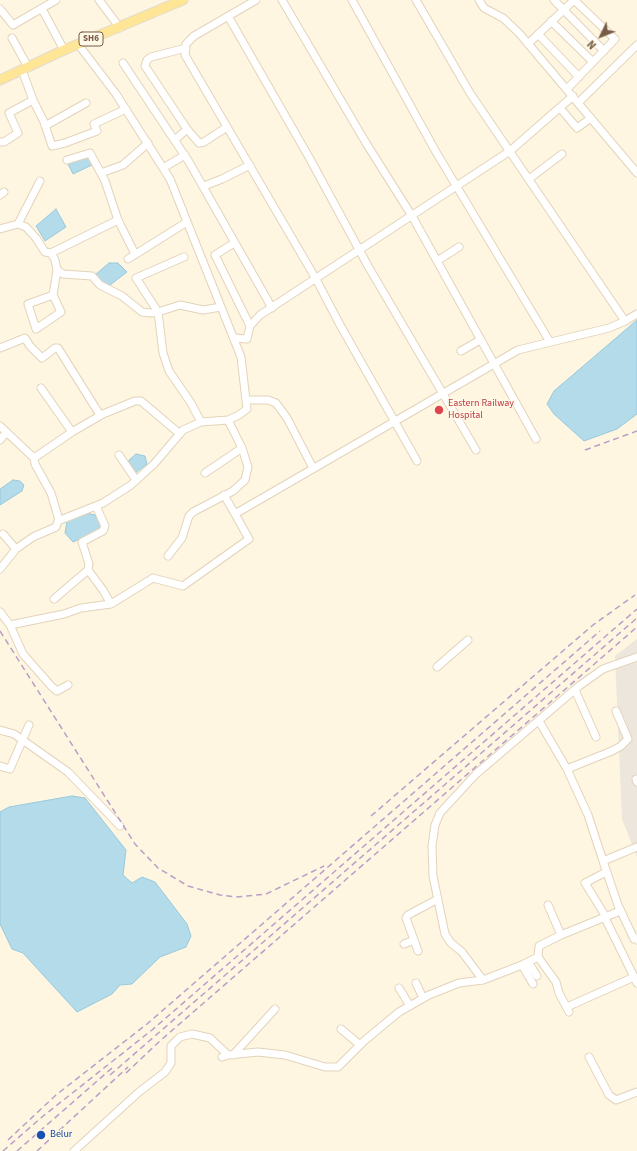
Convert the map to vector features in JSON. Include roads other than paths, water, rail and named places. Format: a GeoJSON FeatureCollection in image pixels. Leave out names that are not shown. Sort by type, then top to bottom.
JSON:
{"type":"FeatureCollection","features":[{"type":"Feature","properties":{"kind":"main road","name":"SH6"},"geometry":{"type":"LineString","coordinates":[[0,80],[64,50],[120,28],[183,0]]}},
{"type":"Feature","properties":{"kind":"street"},"geometry":{"type":"LineString","coordinates":[[0,9],[13,25],[56,0]]}},
{"type":"Feature","properties":{"kind":"street"},"geometry":{"type":"LineString","coordinates":[[99,0],[120,28]]}},
{"type":"Feature","properties":{"kind":"street"},"geometry":{"type":"LineString","coordinates":[[256,0],[194,36],[186,44],[185,55],[316,279],[339,323],[417,461]]}},
{"type":"Feature","properties":{"kind":"street"},"geometry":{"type":"LineString","coordinates":[[282,0],[366,143],[412,216],[493,365],[536,439]]}},
{"type":"Feature","properties":{"kind":"street"},"geometry":{"type":"LineString","coordinates":[[352,0],[457,185],[550,342]]}},
{"type":"Feature","properties":{"kind":"street"},"geometry":{"type":"LineString","coordinates":[[416,0],[470,92],[625,321]]}},
{"type":"Feature","properties":{"kind":"street"},"geometry":{"type":"LineString","coordinates":[[479,0],[484,8],[503,18],[519,33],[637,173]]}},
{"type":"Feature","properties":{"kind":"street"},"geometry":{"type":"LineString","coordinates":[[554,0],[604,51]]}},
{"type":"Feature","properties":{"kind":"street"},"geometry":{"type":"LineString","coordinates":[[528,44],[574,0],[615,39],[567,90]]}},
{"type":"Feature","properties":{"kind":"street"},"geometry":{"type":"LineString","coordinates":[[42,9],[64,50]]}},
{"type":"Feature","properties":{"kind":"street"},"geometry":{"type":"LineString","coordinates":[[228,16],[359,249],[442,394],[476,450]]}},
{"type":"Feature","properties":{"kind":"street"},"geometry":{"type":"LineString","coordinates":[[551,21],[593,62]]}},
{"type":"Feature","properties":{"kind":"street"},"geometry":{"type":"LineString","coordinates":[[538,34],[579,77]]}},
{"type":"Feature","properties":{"kind":"street"},"geometry":{"type":"LineString","coordinates":[[12,38],[25,68],[33,100],[45,126],[50,144],[54,146],[97,130],[94,124],[126,109]]}},
{"type":"Feature","properties":{"kind":"street"},"geometry":{"type":"LineString","coordinates":[[59,520],[96,506],[120,492],[154,464],[183,430],[201,422],[228,420],[247,409],[241,357],[170,179],[126,109],[78,44]]}},
{"type":"Feature","properties":{"kind":"street"},"geometry":{"type":"LineString","coordinates":[[234,338],[247,339],[250,326],[260,315],[510,151],[561,109],[576,100],[637,45]]}},
{"type":"Feature","properties":{"kind":"street"},"geometry":{"type":"LineString","coordinates":[[186,48],[151,57],[147,60],[145,66],[187,129],[199,143],[204,142],[227,127]]}},
{"type":"Feature","properties":{"kind":"street"},"geometry":{"type":"LineString","coordinates":[[123,62],[204,186],[272,308]]}},
{"type":"Feature","properties":{"kind":"street"},"geometry":{"type":"LineString","coordinates":[[0,142],[4,142],[18,133],[8,113],[33,100]]}},
{"type":"Feature","properties":{"kind":"street"},"geometry":{"type":"LineString","coordinates":[[45,126],[86,103]]}},
{"type":"Feature","properties":{"kind":"street"},"geometry":{"type":"LineString","coordinates":[[561,109],[578,128],[591,118]]}},
{"type":"Feature","properties":{"kind":"street"},"geometry":{"type":"LineString","coordinates":[[175,140],[187,129]]}},
{"type":"Feature","properties":{"kind":"street"},"geometry":{"type":"LineString","coordinates":[[101,173],[123,165],[148,144]]}},
{"type":"Feature","properties":{"kind":"street"},"geometry":{"type":"LineString","coordinates":[[67,160],[90,153],[101,173],[118,220],[135,254]]}},
{"type":"Feature","properties":{"kind":"street"},"geometry":{"type":"LineString","coordinates":[[529,179],[562,154]]}},
{"type":"Feature","properties":{"kind":"street"},"geometry":{"type":"LineString","coordinates":[[163,168],[185,155]]}},
{"type":"Feature","properties":{"kind":"street"},"geometry":{"type":"LineString","coordinates":[[204,186],[250,165]]}},
{"type":"Feature","properties":{"kind":"street"},"geometry":{"type":"LineString","coordinates":[[18,224],[40,181]]}},
{"type":"Feature","properties":{"kind":"street"},"geometry":{"type":"LineString","coordinates":[[0,229],[18,224],[26,227],[36,238],[45,252],[51,253],[118,220]]}},
{"type":"Feature","properties":{"kind":"street"},"geometry":{"type":"LineString","coordinates":[[128,259],[187,222]]}},
{"type":"Feature","properties":{"kind":"street"},"geometry":{"type":"LineString","coordinates":[[234,242],[215,255],[250,326]]}},
{"type":"Feature","properties":{"kind":"street"},"geometry":{"type":"LineString","coordinates":[[437,262],[459,247]]}},
{"type":"Feature","properties":{"kind":"street"},"geometry":{"type":"LineString","coordinates":[[51,253],[58,270],[63,274],[92,276],[100,285],[122,296],[142,312],[158,312],[180,305],[203,310],[221,307]]}},
{"type":"Feature","properties":{"kind":"street"},"geometry":{"type":"LineString","coordinates":[[184,257],[136,278],[158,312],[163,353],[169,371],[191,403],[201,422]]}},
{"type":"Feature","properties":{"kind":"street"},"geometry":{"type":"LineString","coordinates":[[53,295],[28,304],[36,329],[61,312],[53,295],[58,270]]}},
{"type":"Feature","properties":{"kind":"street"},"geometry":{"type":"LineString","coordinates":[[236,514],[518,350],[609,328],[637,314]]}},
{"type":"Feature","properties":{"kind":"street"},"geometry":{"type":"LineString","coordinates":[[0,348],[27,338],[30,346],[42,358],[57,347],[100,415]]}},
{"type":"Feature","properties":{"kind":"street"},"geometry":{"type":"LineString","coordinates":[[461,351],[480,340]]}},
{"type":"Feature","properties":{"kind":"street"},"geometry":{"type":"LineString","coordinates":[[41,388],[72,432]]}},
{"type":"Feature","properties":{"kind":"street"},"geometry":{"type":"LineString","coordinates":[[247,400],[268,400],[276,403],[287,418],[313,468]]}},
{"type":"Feature","properties":{"kind":"street"},"geometry":{"type":"LineString","coordinates":[[34,458],[100,415],[135,401],[141,401],[180,434]]}},
{"type":"Feature","properties":{"kind":"street"},"geometry":{"type":"LineString","coordinates":[[168,556],[182,538],[189,516],[193,512],[224,496],[245,480],[248,467],[242,448],[228,420]]}},
{"type":"Feature","properties":{"kind":"street"},"geometry":{"type":"LineString","coordinates":[[0,426],[34,458],[51,493],[59,520],[56,527],[33,537],[2,558],[0,569]]}},
{"type":"Feature","properties":{"kind":"street"},"geometry":{"type":"LineString","coordinates":[[0,440],[6,433]]}},
{"type":"Feature","properties":{"kind":"street"},"geometry":{"type":"LineString","coordinates":[[205,473],[242,448]]}},
{"type":"Feature","properties":{"kind":"street"},"geometry":{"type":"LineString","coordinates":[[119,455],[136,480]]}},
{"type":"Feature","properties":{"kind":"street"},"geometry":{"type":"LineString","coordinates":[[10,625],[64,614],[81,608],[110,604],[152,578],[183,586],[187,584],[249,539],[236,514],[224,496]]}},
{"type":"Feature","properties":{"kind":"street"},"geometry":{"type":"LineString","coordinates":[[54,599],[88,570],[89,564],[82,542],[103,531],[106,526],[96,506]]}},
{"type":"Feature","properties":{"kind":"street"},"geometry":{"type":"LineString","coordinates":[[3,534],[16,549]]}},
{"type":"Feature","properties":{"kind":"street"},"geometry":{"type":"LineString","coordinates":[[88,570],[103,590],[110,604]]}},
{"type":"Feature","properties":{"kind":"street"},"geometry":{"type":"LineString","coordinates":[[0,612],[10,625],[23,654],[52,687],[57,690],[68,685]]}},
{"type":"Feature","properties":{"kind":"street"},"geometry":{"type":"LineString","coordinates":[[437,667],[468,640]]}},
{"type":"Feature","properties":{"kind":"street"},"geometry":{"type":"LineString","coordinates":[[483,980],[462,952],[445,934],[433,876],[432,846],[435,825],[440,814],[476,774],[575,690],[603,669],[637,657]]}},
{"type":"Feature","properties":{"kind":"street"},"geometry":{"type":"LineString","coordinates":[[575,690],[596,737]]}},
{"type":"Feature","properties":{"kind":"street"},"geometry":{"type":"LineString","coordinates":[[567,769],[612,751],[621,746],[628,739],[616,711]]}},
{"type":"Feature","properties":{"kind":"street"},"geometry":{"type":"LineString","coordinates":[[539,721],[567,769],[588,815],[619,907],[634,939],[636,938],[637,940]]}},
{"type":"Feature","properties":{"kind":"street"},"geometry":{"type":"LineString","coordinates":[[0,766],[10,769],[29,725]]}},
{"type":"Feature","properties":{"kind":"street"},"geometry":{"type":"LineString","coordinates":[[0,730],[14,734],[68,772],[120,826]]}},
{"type":"Feature","properties":{"kind":"street"},"geometry":{"type":"LineString","coordinates":[[603,860],[637,848]]}},
{"type":"Feature","properties":{"kind":"street"},"geometry":{"type":"LineString","coordinates":[[606,872],[585,883],[606,918],[636,980],[568,1010],[559,994],[556,982],[538,957],[540,946],[561,935],[606,918],[620,911],[619,907]]}},
{"type":"Feature","properties":{"kind":"street"},"geometry":{"type":"LineString","coordinates":[[418,951],[406,918],[408,915],[438,899]]}},
{"type":"Feature","properties":{"kind":"street"},"geometry":{"type":"LineString","coordinates":[[548,905],[561,935]]}},
{"type":"Feature","properties":{"kind":"street"},"geometry":{"type":"LineString","coordinates":[[404,944],[414,940]]}},
{"type":"Feature","properties":{"kind":"street"},"geometry":{"type":"LineString","coordinates":[[228,1056],[258,1052],[285,1055],[325,1067],[338,1067],[360,1045],[399,1012],[423,998],[459,983],[483,980],[538,957]]}},
{"type":"Feature","properties":{"kind":"street"},"geometry":{"type":"LineString","coordinates":[[525,963],[537,976]]}},
{"type":"Feature","properties":{"kind":"street"},"geometry":{"type":"LineString","coordinates":[[525,963],[533,984]]}},
{"type":"Feature","properties":{"kind":"street"},"geometry":{"type":"LineString","coordinates":[[416,983],[423,998]]}},
{"type":"Feature","properties":{"kind":"street"},"geometry":{"type":"LineString","coordinates":[[399,988],[410,1006]]}},
{"type":"Feature","properties":{"kind":"street"},"geometry":{"type":"LineString","coordinates":[[228,1056],[275,1009]]}},
{"type":"Feature","properties":{"kind":"street"},"geometry":{"type":"LineString","coordinates":[[341,1029],[360,1045]]}},
{"type":"Feature","properties":{"kind":"street"},"geometry":{"type":"LineString","coordinates":[[74,1151],[139,1092],[165,1072],[171,1063],[172,1046],[180,1038],[192,1034],[210,1038],[228,1056]]}},
{"type":"Feature","properties":{"kind":"street"},"geometry":{"type":"LineString","coordinates":[[589,1057],[610,1095],[616,1100],[637,1092]]}},
{"type":"Feature","properties":{"kind":"water"},"geometry":{"type":"Polygon","coordinates":[[[84,154],[96,163],[73,174],[67,162],[84,154]]]}},
{"type":"Feature","properties":{"kind":"water"},"geometry":{"type":"Polygon","coordinates":[[[56,209],[66,227],[45,241],[36,226],[56,209]]]}},
{"type":"Feature","properties":{"kind":"water"},"geometry":{"type":"Polygon","coordinates":[[[109,263],[118,263],[127,272],[110,285],[100,285],[95,275],[109,263]]]}},
{"type":"Feature","properties":{"kind":"water"},"geometry":{"type":"Polygon","coordinates":[[[637,320],[637,414],[617,429],[584,441],[554,414],[547,404],[554,391],[637,320]]]}},
{"type":"Feature","properties":{"kind":"water"},"geometry":{"type":"Polygon","coordinates":[[[136,454],[145,456],[147,464],[134,474],[128,466],[129,460],[136,454]]]}},
{"type":"Feature","properties":{"kind":"water"},"geometry":{"type":"Polygon","coordinates":[[[13,480],[20,481],[24,485],[22,491],[0,505],[0,489],[13,480]]]}},
{"type":"Feature","properties":{"kind":"water"},"geometry":{"type":"Polygon","coordinates":[[[82,512],[95,515],[102,524],[100,530],[73,542],[65,533],[67,521],[82,512]]]}},
{"type":"Feature","properties":{"kind":"water"},"geometry":{"type":"Polygon","coordinates":[[[72,796],[85,798],[126,850],[123,875],[132,883],[142,877],[155,882],[187,924],[191,936],[186,947],[160,957],[132,984],[120,985],[112,994],[77,1012],[23,953],[12,949],[0,924],[0,812],[9,807],[72,796]]]}},
{"type":"Feature","properties":{"kind":"railway"},"geometry":{"type":"LineString","coordinates":[[585,450],[637,431]]}},
{"type":"Feature","properties":{"kind":"railway"},"geometry":{"type":"LineString","coordinates":[[371,816],[593,625],[635,595]]}},
{"type":"Feature","properties":{"kind":"railway"},"geometry":{"type":"LineString","coordinates":[[3,1151],[42,1117],[152,1030],[637,609]]}},
{"type":"Feature","properties":{"kind":"railway"},"geometry":{"type":"LineString","coordinates":[[110,1075],[637,618]]}},
{"type":"Feature","properties":{"kind":"railway"},"geometry":{"type":"LineString","coordinates":[[126,1073],[161,1040],[637,627]]}},
{"type":"Feature","properties":{"kind":"railway"},"geometry":{"type":"LineString","coordinates":[[0,631],[135,844],[158,868],[188,886],[220,895],[236,897],[266,894],[324,866]]}},
{"type":"Feature","properties":{"kind":"railway"},"geometry":{"type":"LineString","coordinates":[[8,1140],[56,1095],[147,1024],[600,631]]}},
{"type":"Feature","properties":{"kind":"railway"},"geometry":{"type":"LineString","coordinates":[[37,1151],[128,1067]]}},
{"type":"Feature","properties":{"kind":"railway"},"geometry":{"type":"LineString","coordinates":[[17,1151],[112,1068]]}},
{"type":"Feature","properties":{"kind":"place","name":"Eastern Railway Hospital"},"geometry":{"type":"Point","coordinates":[439,410]}},
{"type":"Feature","properties":{"kind":"place","name":"Belur"},"geometry":{"type":"Point","coordinates":[41,1135]}}]}
